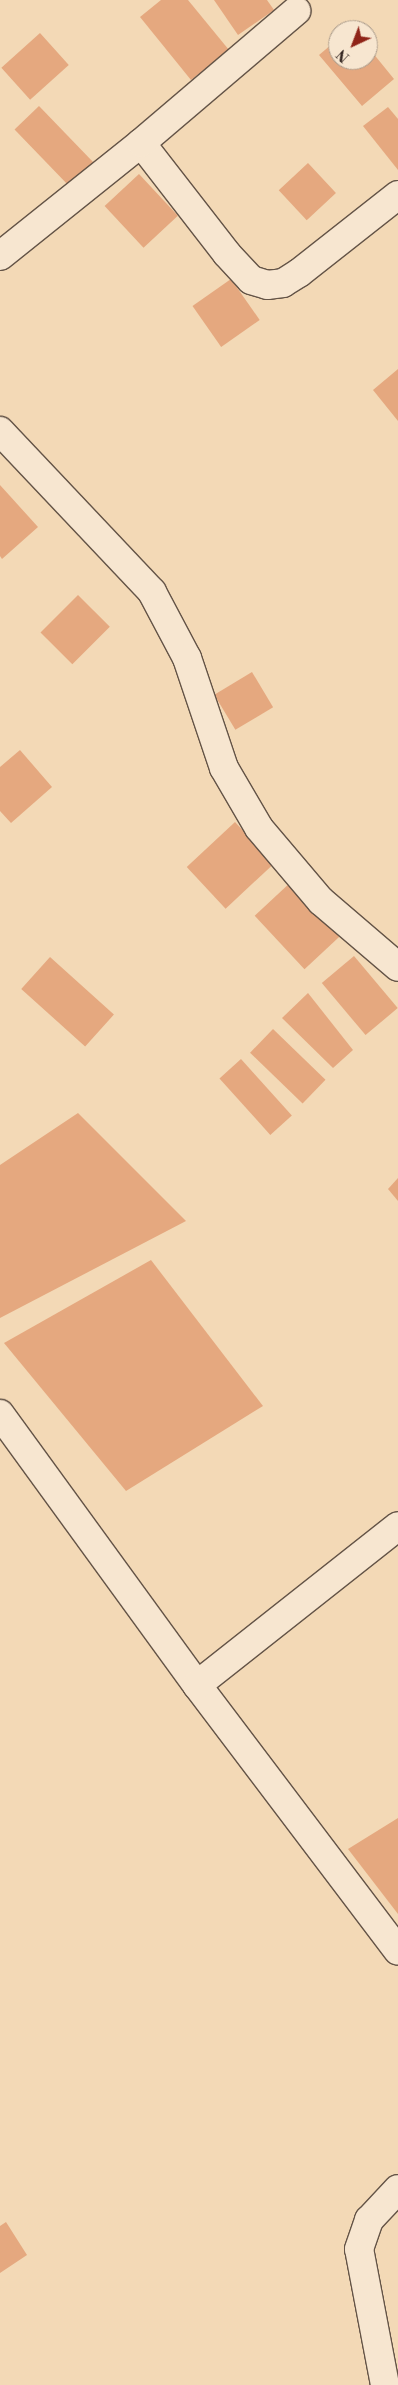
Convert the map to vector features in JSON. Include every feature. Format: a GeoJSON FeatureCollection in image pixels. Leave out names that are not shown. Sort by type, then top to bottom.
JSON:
{"type":"FeatureCollection","features":[{"type":"Feature","properties":{"kind":"street"},"geometry":{"type":"LineString","coordinates":[[0,256],[141,143],[296,11]]}},
{"type":"Feature","properties":{"kind":"street"},"geometry":{"type":"LineString","coordinates":[[141,143],[227,254],[251,280],[267,286],[282,283],[299,273],[398,195]]}},
{"type":"Feature","properties":{"kind":"street"},"geometry":{"type":"LineString","coordinates":[[0,431],[152,592],[187,658],[224,768],[259,828],[321,901],[398,967]]}},
{"type":"Feature","properties":{"kind":"street"},"geometry":{"type":"LineString","coordinates":[[0,1414],[197,1685],[398,1951]]}},
{"type":"Feature","properties":{"kind":"street"},"geometry":{"type":"LineString","coordinates":[[197,1685],[398,1526]]}},
{"type":"Feature","properties":{"kind":"street"},"geometry":{"type":"LineString","coordinates":[[385,2385],[359,2249],[369,2220],[398,2189]]}},
{"type":"Feature","properties":{"kind":"building"},"geometry":{"type":"Polygon","coordinates":[[[161,0],[188,0],[229,50],[191,80],[140,17],[161,0]]]}},
{"type":"Feature","properties":{"kind":"building"},"geometry":{"type":"Polygon","coordinates":[[[214,0],[267,0],[274,10],[238,35],[214,0]]]}},
{"type":"Feature","properties":{"kind":"building"},"geometry":{"type":"Polygon","coordinates":[[[40,33],[69,65],[30,100],[1,68],[40,33]]]}},
{"type":"Feature","properties":{"kind":"building"},"geometry":{"type":"Polygon","coordinates":[[[328,47],[328,66],[319,55],[328,47]]]}},
{"type":"Feature","properties":{"kind":"building"},"geometry":{"type":"Polygon","coordinates":[[[378,59],[394,79],[362,106],[332,70],[378,70],[378,59]]]}},
{"type":"Feature","properties":{"kind":"building"},"geometry":{"type":"Polygon","coordinates":[[[39,106],[97,166],[72,189],[15,130],[39,106]]]}},
{"type":"Feature","properties":{"kind":"building"},"geometry":{"type":"Polygon","coordinates":[[[388,107],[398,119],[398,170],[363,126],[388,107]]]}},
{"type":"Feature","properties":{"kind":"building"},"geometry":{"type":"Polygon","coordinates":[[[308,163],[336,193],[307,220],[279,190],[308,163]]]}},
{"type":"Feature","properties":{"kind":"building"},"geometry":{"type":"Polygon","coordinates":[[[139,174],[178,216],[144,248],[105,206],[139,174]]]}},
{"type":"Feature","properties":{"kind":"building"},"geometry":{"type":"Polygon","coordinates":[[[231,279],[260,320],[221,347],[192,306],[231,279]]]}},
{"type":"Feature","properties":{"kind":"building"},"geometry":{"type":"Polygon","coordinates":[[[398,369],[398,421],[373,390],[398,369]]]}},
{"type":"Feature","properties":{"kind":"building"},"geometry":{"type":"Polygon","coordinates":[[[0,485],[38,527],[2,559],[0,556],[0,485]]]}},
{"type":"Feature","properties":{"kind":"building"},"geometry":{"type":"Polygon","coordinates":[[[78,595],[110,627],[72,664],[41,632],[78,595]]]}},
{"type":"Feature","properties":{"kind":"building"},"geometry":{"type":"Polygon","coordinates":[[[252,672],[273,707],[235,730],[214,695],[252,672]]]}},
{"type":"Feature","properties":{"kind":"building"},"geometry":{"type":"Polygon","coordinates":[[[20,750],[52,787],[11,823],[0,811],[0,767],[20,750]]]}},
{"type":"Feature","properties":{"kind":"building"},"geometry":{"type":"Polygon","coordinates":[[[235,822],[274,864],[226,909],[187,867],[235,822]]]}},
{"type":"Feature","properties":{"kind":"building"},"geometry":{"type":"Polygon","coordinates":[[[292,881],[342,934],[304,969],[255,916],[292,881]]]}},
{"type":"Feature","properties":{"kind":"building"},"geometry":{"type":"Polygon","coordinates":[[[354,956],[398,1008],[366,1035],[322,983],[354,956]]]}},
{"type":"Feature","properties":{"kind":"building"},"geometry":{"type":"Polygon","coordinates":[[[50,957],[114,1015],[85,1047],[21,989],[50,957]]]}},
{"type":"Feature","properties":{"kind":"building"},"geometry":{"type":"Polygon","coordinates":[[[308,993],[353,1050],[333,1068],[282,1018],[308,993]]]}},
{"type":"Feature","properties":{"kind":"building"},"geometry":{"type":"Polygon","coordinates":[[[273,1029],[326,1080],[303,1103],[250,1053],[273,1029]]]}},
{"type":"Feature","properties":{"kind":"building"},"geometry":{"type":"Polygon","coordinates":[[[241,1059],[292,1115],[270,1135],[219,1078],[241,1059]]]}},
{"type":"Feature","properties":{"kind":"building"},"geometry":{"type":"Polygon","coordinates":[[[78,1113],[186,1221],[0,1318],[0,1165],[78,1113]]]}},
{"type":"Feature","properties":{"kind":"building"},"geometry":{"type":"Polygon","coordinates":[[[398,1178],[398,1201],[388,1189],[398,1178]]]}},
{"type":"Feature","properties":{"kind":"building"},"geometry":{"type":"Polygon","coordinates":[[[151,1260],[263,1406],[126,1491],[4,1343],[151,1260]]]}},
{"type":"Feature","properties":{"kind":"building"},"geometry":{"type":"Polygon","coordinates":[[[398,1818],[398,1914],[348,1849],[398,1818]]]}},
{"type":"Feature","properties":{"kind":"building"},"geometry":{"type":"Polygon","coordinates":[[[6,2222],[27,2255],[0,2273],[0,2226],[6,2222]]]}}]}
